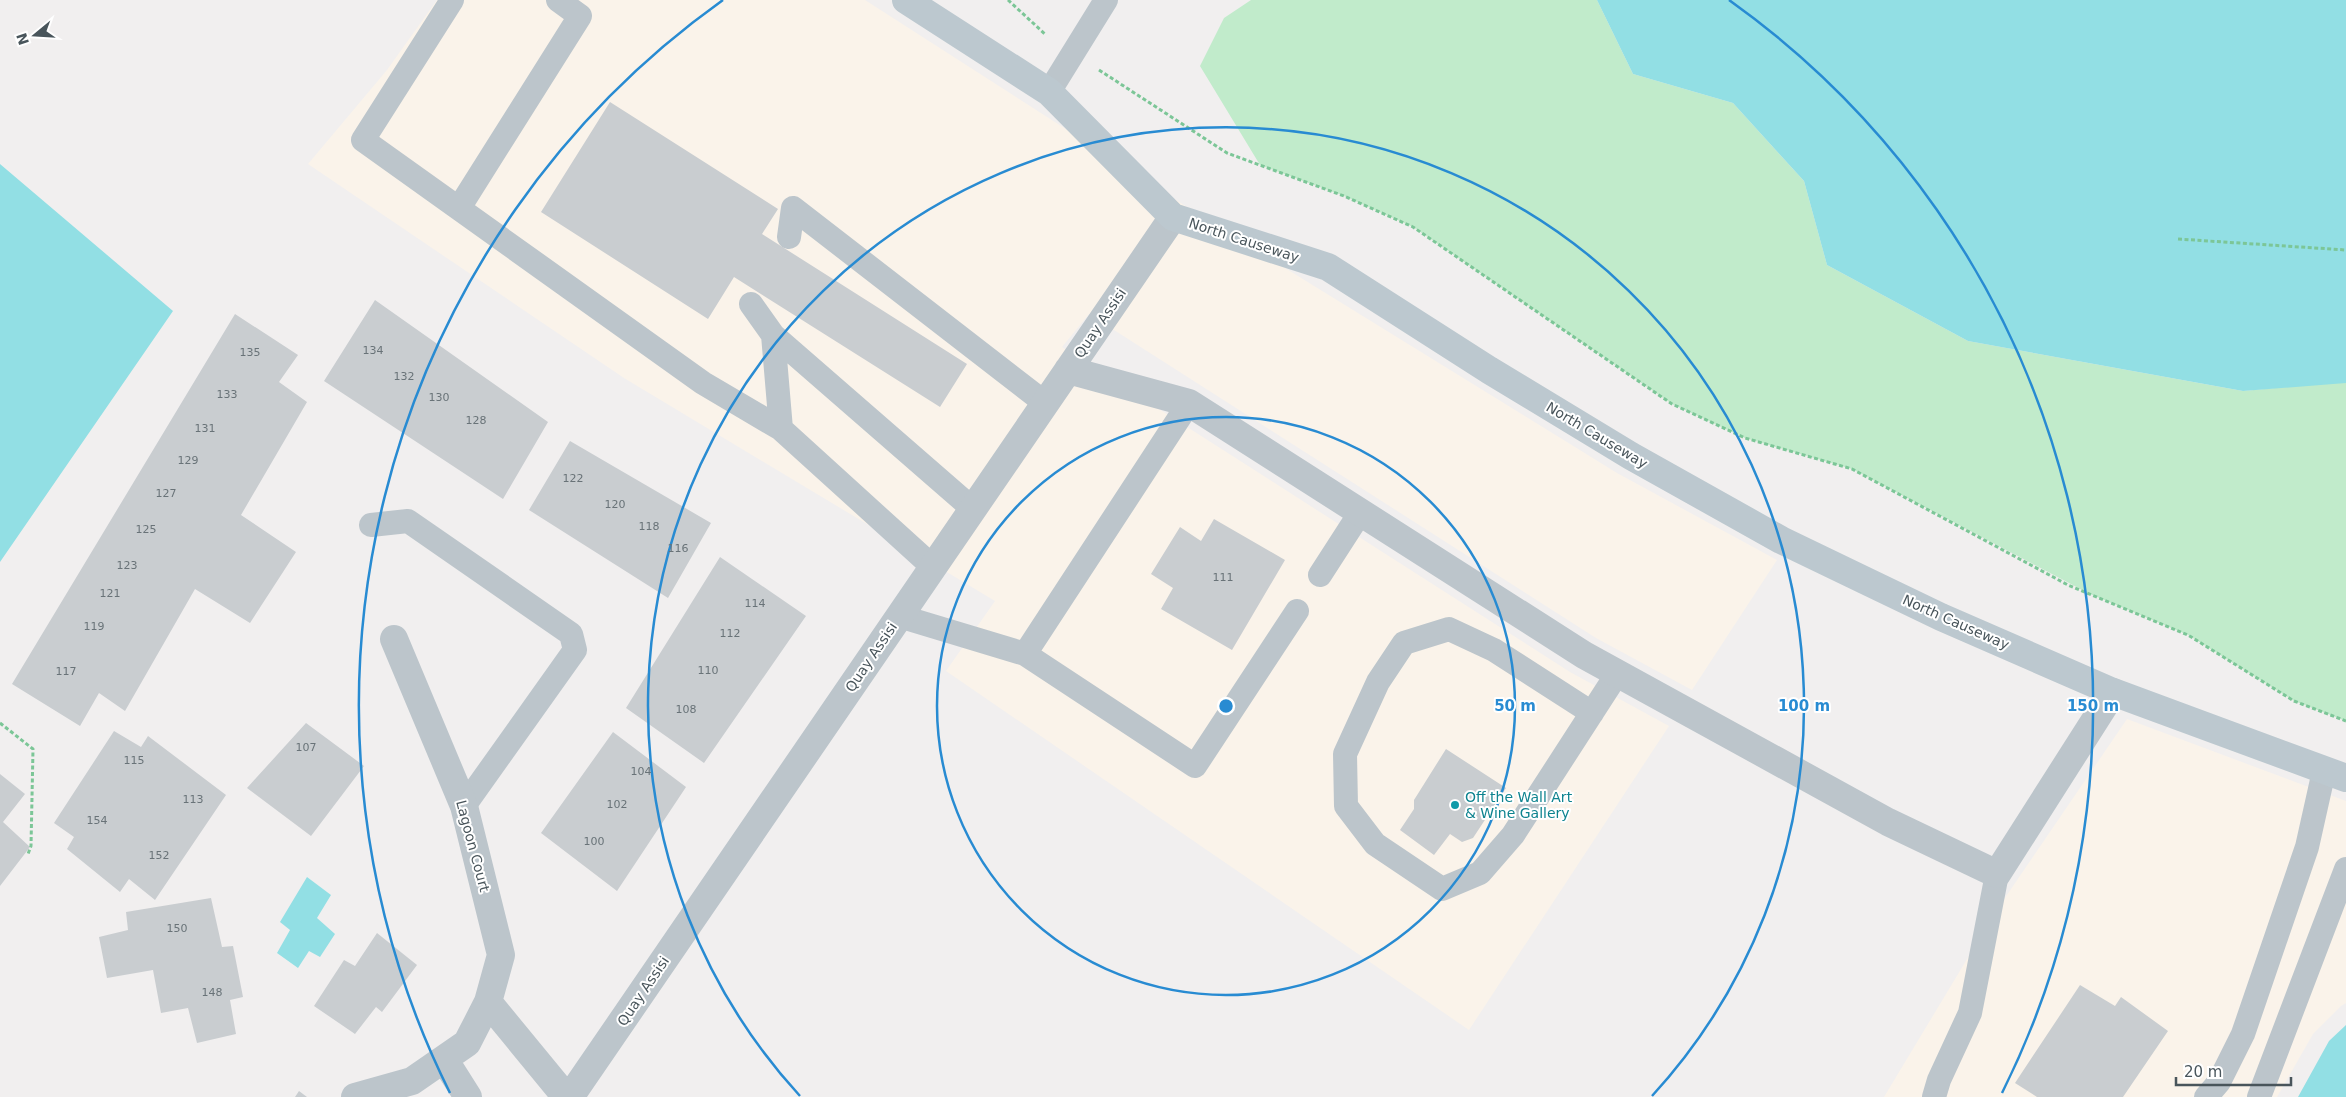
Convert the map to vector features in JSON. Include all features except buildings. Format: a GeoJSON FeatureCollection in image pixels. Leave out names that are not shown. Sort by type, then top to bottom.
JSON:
{"type":"FeatureCollection","features":[{"type":"Feature","properties":{"kind":"main road","name":"North Causeway"},"geometry":{"type":"LineString","coordinates":[[906,0],[1049,92],[1172,217],[1328,267],[1489,370],[1631,456],[1781,540],[1942,617],[2113,692],[2335,775]]}},
{"type":"Feature","properties":{"kind":"street","name":"Quay Assisi"},"geometry":{"type":"LineString","coordinates":[[570,1097],[1172,217]]}},
{"type":"Feature","properties":{"kind":"street"},"geometry":{"type":"LineString","coordinates":[[1068,370],[1190,404],[1584,655],[1888,822],[1997,874],[2113,692]]}},
{"type":"Feature","properties":{"kind":"street","name":"Lagoon Court"},"geometry":{"type":"LineString","coordinates":[[394,639],[464,806],[501,954],[488,1002],[467,1043],[444,1059]]}},
{"type":"Feature","properties":{"kind":"street"},"geometry":{"type":"LineString","coordinates":[[488,1002],[566,1097]]}},
{"type":"Feature","properties":{"kind":"street"},"geometry":{"type":"LineString","coordinates":[[356,1097],[412,1081],[444,1059],[468,1097]]}},
{"type":"Feature","properties":{"kind":"lane"},"geometry":{"type":"LineString","coordinates":[[452,0],[363,140],[703,383],[781,429],[933,567]]}},
{"type":"Feature","properties":{"kind":"lane"},"geometry":{"type":"LineString","coordinates":[[459,208],[580,16],[558,0]]}},
{"type":"Feature","properties":{"kind":"lane"},"geometry":{"type":"LineString","coordinates":[[1049,92],[1106,0]]}},
{"type":"Feature","properties":{"kind":"lane"},"geometry":{"type":"LineString","coordinates":[[788,237],[794,208],[1045,403]]}},
{"type":"Feature","properties":{"kind":"lane"},"geometry":{"type":"LineString","coordinates":[[751,304],[773,335],[973,509]]}},
{"type":"Feature","properties":{"kind":"lane"},"geometry":{"type":"LineString","coordinates":[[773,335],[781,429]]}},
{"type":"Feature","properties":{"kind":"lane"},"geometry":{"type":"LineString","coordinates":[[1025,654],[1190,404]]}},
{"type":"Feature","properties":{"kind":"lane"},"geometry":{"type":"LineString","coordinates":[[1320,574],[1360,513]]}},
{"type":"Feature","properties":{"kind":"lane"},"geometry":{"type":"LineString","coordinates":[[371,525],[408,521],[571,634],[576,650],[464,806]]}},
{"type":"Feature","properties":{"kind":"lane"},"geometry":{"type":"LineString","coordinates":[[899,616],[1025,654],[1195,766],[1296,611]]}},
{"type":"Feature","properties":{"kind":"lane"},"geometry":{"type":"LineString","coordinates":[[1592,713],[1494,650],[1448,629],[1404,642],[1378,682],[1345,754],[1346,806],[1375,844],[1442,889],[1480,873],[1513,835],[1592,713],[1617,674]]}},
{"type":"Feature","properties":{"kind":"lane"},"geometry":{"type":"LineString","coordinates":[[2206,1097],[2219,1082],[2243,1034],[2307,847],[2335,775]]}},
{"type":"Feature","properties":{"kind":"lane"},"geometry":{"type":"LineString","coordinates":[[2260,1097],[2346,869]]}},
{"type":"Feature","properties":{"kind":"lane"},"geometry":{"type":"LineString","coordinates":[[1934,1097],[1939,1080],[1970,1013],[1997,874]]}},
{"type":"Feature","properties":{"kind":"path"},"geometry":{"type":"LineString","coordinates":[[1008,0],[1049,37],[1227,153],[1344,196],[1413,227],[1672,404],[1745,438],[1852,469],[2068,585],[2188,635],[2294,701],[2346,721]]}},
{"type":"Feature","properties":{"kind":"path"},"geometry":{"type":"LineString","coordinates":[[2178,239],[2346,250]]}},
{"type":"Feature","properties":{"kind":"path"},"geometry":{"type":"LineString","coordinates":[[0,723],[33,749],[31,846],[28,854]]}},
{"type":"Feature","properties":{"kind":"shaded area"},"geometry":{"type":"Polygon","coordinates":[[[437,0],[865,0],[1201,216],[1617,473],[1777,560],[1692,690],[1596,638],[1089,314],[1062,347],[1570,672],[1669,726],[1469,1030],[946,671],[995,601],[624,378],[308,164],[387,70],[437,0]]]}},
{"type":"Feature","properties":{"kind":"shaded area"},"geometry":{"type":"Polygon","coordinates":[[[2127,719],[2346,801],[2346,1003],[2313,1034],[2277,1097],[1884,1097],[1996,911],[2127,719]]]}},
{"type":"Feature","properties":{"kind":"green space"},"geometry":{"type":"Polygon","coordinates":[[[1251,0],[1597,0],[1633,74],[1733,103],[1804,181],[1827,265],[1968,341],[2243,391],[2346,381],[2346,721],[2294,701],[2188,635],[2090,594],[1852,469],[1745,438],[1672,404],[1413,227],[1344,196],[1260,165],[1200,66],[1224,18],[1251,0]]]}},
{"type":"Feature","properties":{"kind":"water"},"geometry":{"type":"Polygon","coordinates":[[[1597,0],[2346,0],[2346,383],[2243,391],[1968,341],[1827,265],[1804,181],[1733,103],[1633,74],[1597,0]]]}},
{"type":"Feature","properties":{"kind":"water"},"geometry":{"type":"Polygon","coordinates":[[[0,164],[173,311],[0,562],[0,164]]]}},
{"type":"Feature","properties":{"kind":"water"},"geometry":{"type":"Polygon","coordinates":[[[307,877],[331,895],[317,918],[335,934],[320,957],[309,951],[298,968],[277,953],[290,930],[280,922],[307,877]]]}},
{"type":"Feature","properties":{"kind":"water"},"geometry":{"type":"Polygon","coordinates":[[[2346,1025],[2346,1097],[2298,1097],[2329,1041],[2346,1025]]]}},
{"type":"Feature","properties":{"kind":"place","name":"Off the Wall Art & Wine Gallery"},"geometry":{"type":"Point","coordinates":[1455,805]}}]}
